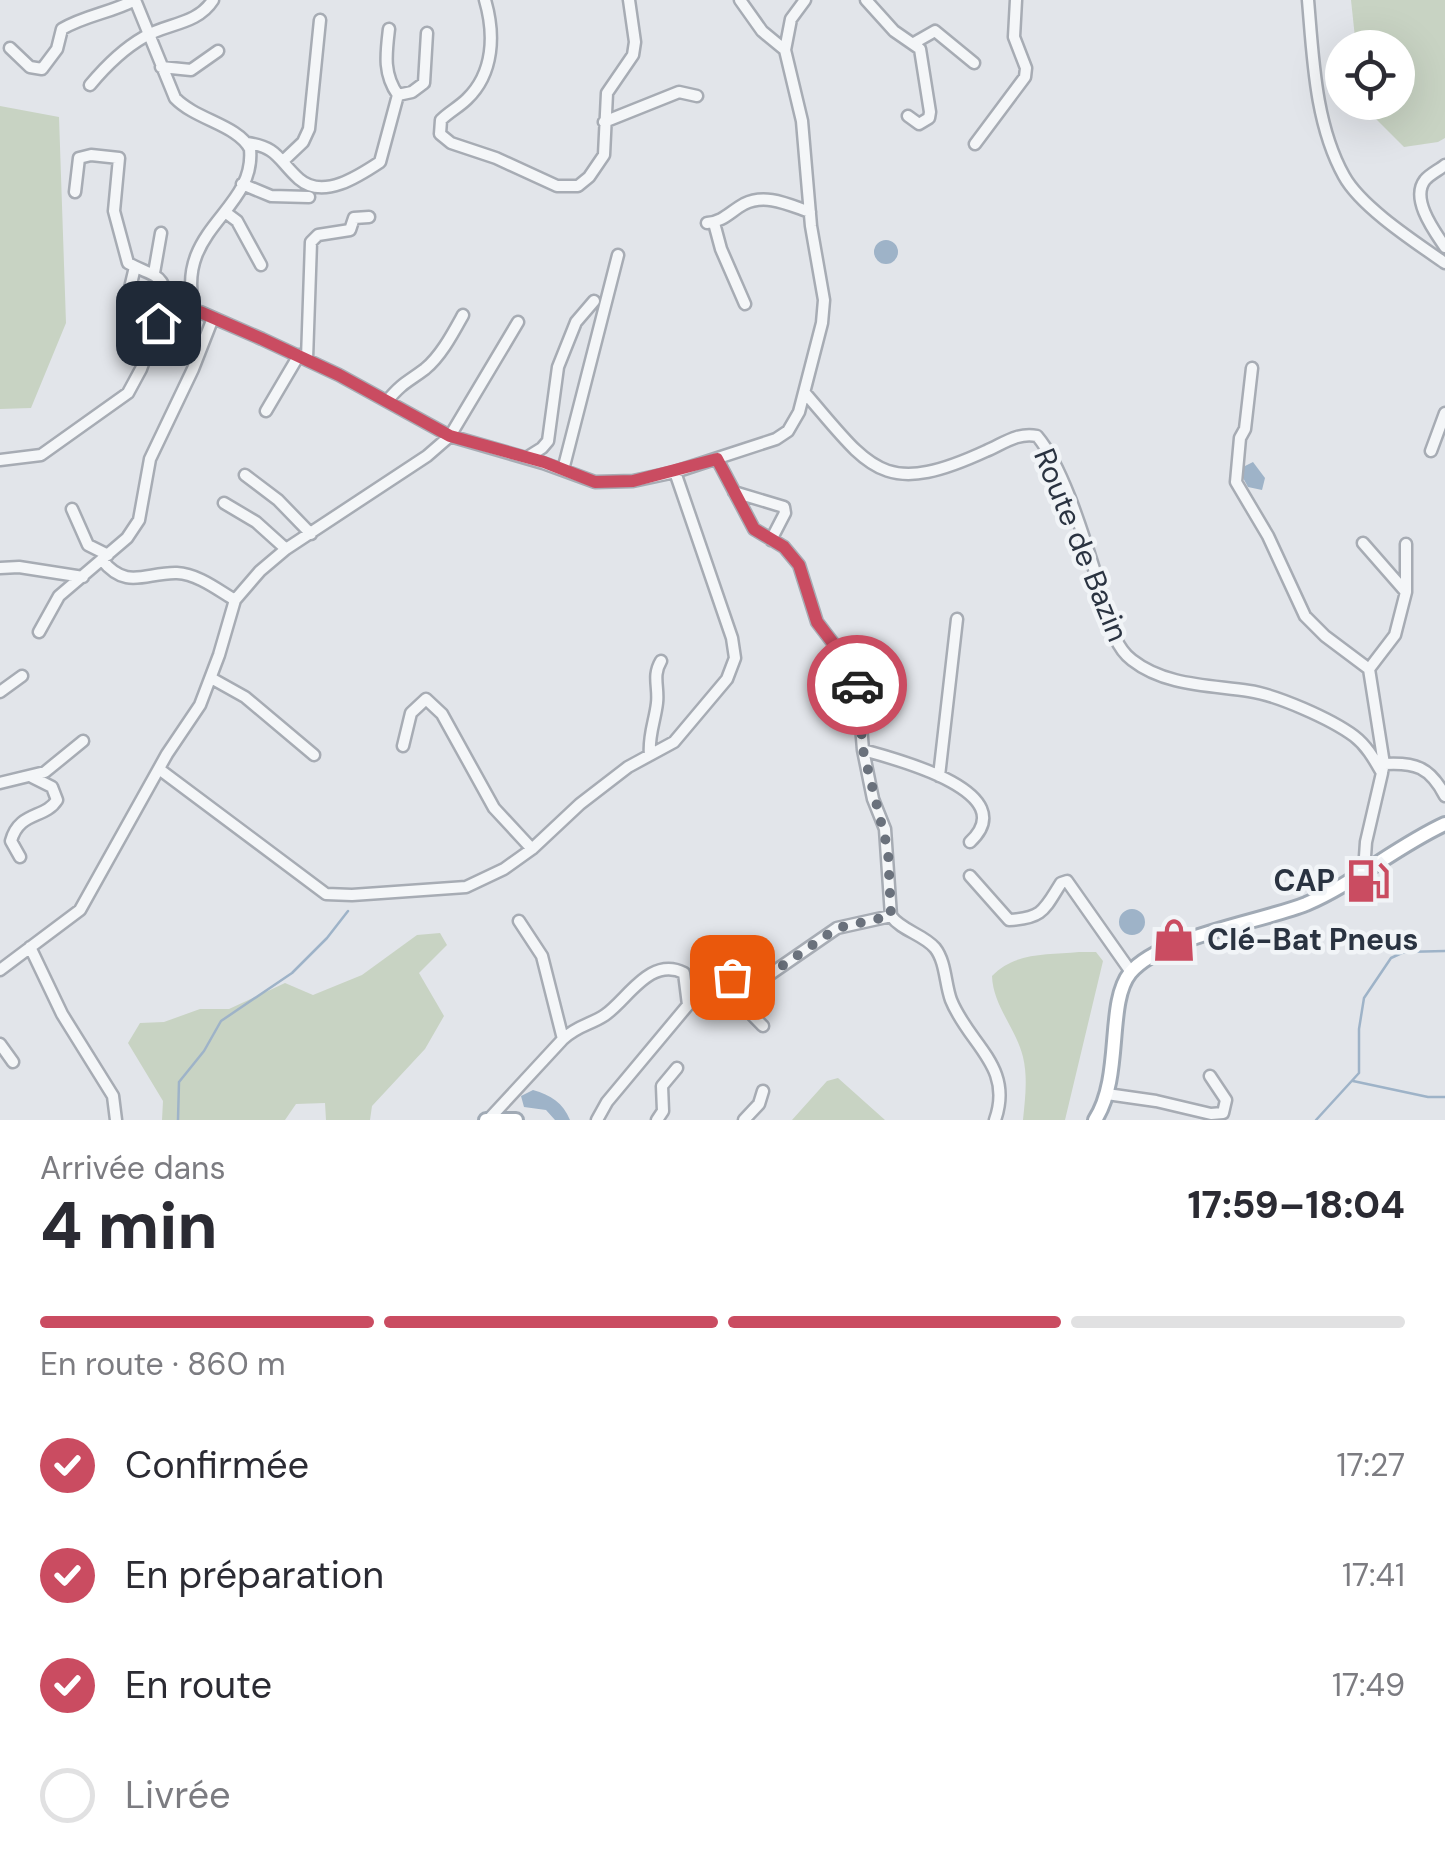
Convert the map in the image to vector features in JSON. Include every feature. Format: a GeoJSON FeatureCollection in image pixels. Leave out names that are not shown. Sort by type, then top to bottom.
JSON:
{"type":"FeatureCollection","features":[{"type":"Feature","properties":{"kind":"main road"},"geometry":{"type":"LineString","coordinates":[[1095,1120],[1106,1094],[1122,987],[1131,972],[1150,956],[1175,946],[1304,904],[1445,824]]}},
{"type":"Feature","properties":{"kind":"main road"},"geometry":{"type":"LineString","coordinates":[[488,1120],[516,1120]]}},
{"type":"Feature","properties":{"kind":"street"},"geometry":{"type":"LineString","coordinates":[[10,48],[30,68],[42,68],[57,49],[62,28],[82,17],[109,14],[135,0],[170,90],[185,108],[231,130],[248,143],[270,148],[309,185],[336,185],[352,180],[380,162],[398,95]]}},
{"type":"Feature","properties":{"kind":"street"},"geometry":{"type":"LineString","coordinates":[[90,85],[108,64],[148,34],[198,16],[213,0]]}},
{"type":"Feature","properties":{"kind":"street"},"geometry":{"type":"LineString","coordinates":[[485,0],[491,29],[490,56],[470,96],[440,120],[440,134],[451,143],[570,188],[589,178],[604,155],[606,93],[633,54],[635,42],[629,0]]}},
{"type":"Feature","properties":{"kind":"street"},"geometry":{"type":"LineString","coordinates":[[740,0],[762,31],[785,50]]}},
{"type":"Feature","properties":{"kind":"street"},"geometry":{"type":"LineString","coordinates":[[134,266],[130,288],[133,296],[151,301],[167,313],[194,311],[213,318],[303,357],[450,436],[606,484],[675,472],[776,439],[788,431],[806,393],[824,300],[810,212],[802,121],[785,50],[791,19],[806,0]]}},
{"type":"Feature","properties":{"kind":"street"},"geometry":{"type":"LineString","coordinates":[[866,0],[920,50],[930,112],[919,124],[908,116]]}},
{"type":"Feature","properties":{"kind":"street"},"geometry":{"type":"LineString","coordinates":[[975,144],[1026,77],[1014,37],[1016,0]]}},
{"type":"Feature","properties":{"kind":"street"},"geometry":{"type":"LineString","coordinates":[[1308,0],[1314,75],[1330,143],[1345,179],[1362,198],[1445,262]]}},
{"type":"Feature","properties":{"kind":"street"},"geometry":{"type":"LineString","coordinates":[[283,161],[303,142],[309,129],[320,20]]}},
{"type":"Feature","properties":{"kind":"street"},"geometry":{"type":"LineString","coordinates":[[388,29],[385,66],[398,95]]}},
{"type":"Feature","properties":{"kind":"street"},"geometry":{"type":"LineString","coordinates":[[914,43],[936,32],[974,63]]}},
{"type":"Feature","properties":{"kind":"street"},"geometry":{"type":"LineString","coordinates":[[398,95],[412,92],[424,82],[427,33]]}},
{"type":"Feature","properties":{"kind":"street"},"geometry":{"type":"LineString","coordinates":[[161,68],[190,70],[218,51]]}},
{"type":"Feature","properties":{"kind":"street"},"geometry":{"type":"LineString","coordinates":[[604,122],[679,92],[697,96]]}},
{"type":"Feature","properties":{"kind":"street"},"geometry":{"type":"LineString","coordinates":[[194,311],[195,252],[242,184],[251,156],[248,143]]}},
{"type":"Feature","properties":{"kind":"street"},"geometry":{"type":"LineString","coordinates":[[0,460],[41,456],[128,392],[167,313],[163,283],[154,273],[128,262],[115,224],[119,158],[79,158],[75,192]]}},
{"type":"Feature","properties":{"kind":"street"},"geometry":{"type":"LineString","coordinates":[[1444,170],[1425,180],[1422,203],[1445,247]]}},
{"type":"Feature","properties":{"kind":"street"},"geometry":{"type":"LineString","coordinates":[[242,184],[271,196],[309,196]]}},
{"type":"Feature","properties":{"kind":"street"},"geometry":{"type":"LineString","coordinates":[[745,304],[711,223],[745,204],[763,199],[810,212]]}},
{"type":"Feature","properties":{"kind":"street"},"geometry":{"type":"LineString","coordinates":[[225,212],[237,220],[261,265]]}},
{"type":"Feature","properties":{"kind":"street"},"geometry":{"type":"LineString","coordinates":[[266,411],[303,357],[311,242],[318,234],[348,230],[354,218],[369,216]]}},
{"type":"Feature","properties":{"kind":"street"},"geometry":{"type":"LineString","coordinates":[[154,273],[161,233]]}},
{"type":"Feature","properties":{"kind":"street"},"geometry":{"type":"LineString","coordinates":[[564,470],[618,255]]}},
{"type":"Feature","properties":{"kind":"street"},"geometry":{"type":"LineString","coordinates":[[525,458],[548,441],[558,367],[576,322],[594,301]]}},
{"type":"Feature","properties":{"kind":"street"},"geometry":{"type":"LineString","coordinates":[[387,401],[404,380],[427,368],[463,315]]}},
{"type":"Feature","properties":{"kind":"street"},"geometry":{"type":"LineString","coordinates":[[39,632],[59,596],[105,558],[140,520],[150,459],[213,318]]}},
{"type":"Feature","properties":{"kind":"street"},"geometry":{"type":"LineString","coordinates":[[0,970],[80,910],[200,705],[236,600],[260,571],[286,549],[427,456],[450,436],[518,322]]}},
{"type":"Feature","properties":{"kind":"street"},"geometry":{"type":"LineString","coordinates":[[1252,368],[1236,482],[1268,536],[1305,616],[1369,668],[1383,768],[1364,854],[1364,872]]}},
{"type":"Feature","properties":{"kind":"street","name":"Route de Bazin"},"geometry":{"type":"LineString","coordinates":[[806,393],[864,460],[892,474],[909,475],[946,467],[1020,435],[1037,436],[1050,454],[1122,651],[1143,668],[1210,688],[1267,695],[1341,728],[1383,768]]}},
{"type":"Feature","properties":{"kind":"street"},"geometry":{"type":"LineString","coordinates":[[799,412],[818,407]]}},
{"type":"Feature","properties":{"kind":"street"},"geometry":{"type":"LineString","coordinates":[[1431,451],[1445,414]]}},
{"type":"Feature","properties":{"kind":"street"},"geometry":{"type":"LineString","coordinates":[[717,459],[754,529],[784,547],[799,565],[817,622],[852,668],[873,799],[885,828],[891,916],[938,953],[951,1001],[998,1078],[1000,1104],[995,1120]]}},
{"type":"Feature","properties":{"kind":"street"},"geometry":{"type":"LineString","coordinates":[[160,768],[326,894],[352,896],[466,887],[504,869],[628,767],[674,742],[728,679],[735,658],[732,638],[675,472]]}},
{"type":"Feature","properties":{"kind":"street"},"geometry":{"type":"LineString","coordinates":[[245,475],[278,500],[311,534]]}},
{"type":"Feature","properties":{"kind":"street"},"geometry":{"type":"LineString","coordinates":[[732,492],[784,507],[770,540]]}},
{"type":"Feature","properties":{"kind":"street"},"geometry":{"type":"LineString","coordinates":[[224,503],[256,522],[286,549]]}},
{"type":"Feature","properties":{"kind":"street"},"geometry":{"type":"LineString","coordinates":[[72,509],[88,545],[105,558],[111,571],[132,579],[177,573],[202,580],[236,600]]}},
{"type":"Feature","properties":{"kind":"street"},"geometry":{"type":"LineString","coordinates":[[1363,543],[1406,592]]}},
{"type":"Feature","properties":{"kind":"street"},"geometry":{"type":"LineString","coordinates":[[1369,668],[1396,635],[1406,592],[1406,544]]}},
{"type":"Feature","properties":{"kind":"street"},"geometry":{"type":"LineString","coordinates":[[0,568],[20,567],[82,577]]}},
{"type":"Feature","properties":{"kind":"street"},"geometry":{"type":"LineString","coordinates":[[939,776],[957,619]]}},
{"type":"Feature","properties":{"kind":"street"},"geometry":{"type":"LineString","coordinates":[[650,755],[649,740],[658,701],[656,672],[661,661]]}},
{"type":"Feature","properties":{"kind":"street"},"geometry":{"type":"LineString","coordinates":[[0,692],[22,676]]}},
{"type":"Feature","properties":{"kind":"street"},"geometry":{"type":"LineString","coordinates":[[212,678],[245,697],[314,754]]}},
{"type":"Feature","properties":{"kind":"street"},"geometry":{"type":"LineString","coordinates":[[403,746],[411,713],[426,699],[442,714],[494,808],[532,849]]}},
{"type":"Feature","properties":{"kind":"street"},"geometry":{"type":"LineString","coordinates":[[0,784],[44,772],[82,740]]}},
{"type":"Feature","properties":{"kind":"street"},"geometry":{"type":"LineString","coordinates":[[863,750],[902,760],[974,796],[983,810],[983,827],[970,842]]}},
{"type":"Feature","properties":{"kind":"street"},"geometry":{"type":"LineString","coordinates":[[1383,768],[1418,766],[1433,776],[1445,796]]}},
{"type":"Feature","properties":{"kind":"street"},"geometry":{"type":"LineString","coordinates":[[20,857],[11,840],[14,830],[28,817],[51,808],[57,800],[52,787],[32,777]]}},
{"type":"Feature","properties":{"kind":"street"},"geometry":{"type":"LineString","coordinates":[[970,876],[1010,920],[1040,915],[1060,883],[1068,881],[1131,972]]}},
{"type":"Feature","properties":{"kind":"street"},"geometry":{"type":"LineString","coordinates":[[762,1026],[746,1010],[731,983],[732,977],[769,975],[837,928],[891,916]]}},
{"type":"Feature","properties":{"kind":"street"},"geometry":{"type":"LineString","coordinates":[[519,921],[542,956],[563,1038]]}},
{"type":"Feature","properties":{"kind":"street"},"geometry":{"type":"LineString","coordinates":[[30,947],[62,1014],[114,1096],[116,1120]]}},
{"type":"Feature","properties":{"kind":"street"},"geometry":{"type":"LineString","coordinates":[[488,1120],[576,1027],[611,1011],[644,978],[669,969],[684,972],[688,1005],[607,1102],[597,1120]]}},
{"type":"Feature","properties":{"kind":"street"},"geometry":{"type":"LineString","coordinates":[[0,1044],[12,1062]]}},
{"type":"Feature","properties":{"kind":"street"},"geometry":{"type":"LineString","coordinates":[[657,1120],[663,1110],[662,1086],[677,1068]]}},
{"type":"Feature","properties":{"kind":"street"},"geometry":{"type":"LineString","coordinates":[[1106,1094],[1223,1113],[1226,1100],[1210,1076]]}},
{"type":"Feature","properties":{"kind":"street"},"geometry":{"type":"LineString","coordinates":[[744,1120],[759,1104],[762,1092]]}},
{"type":"Feature","properties":{"kind":"green space"},"geometry":{"type":"Polygon","coordinates":[[[1351,0],[1445,0],[1445,138],[1404,147],[1377,120],[1415,120],[1415,30],[1354,30],[1351,0]]]}},
{"type":"Feature","properties":{"kind":"green space"},"geometry":{"type":"Polygon","coordinates":[[[0,106],[59,117],[66,323],[31,408],[0,409],[0,106]]]}},
{"type":"Feature","properties":{"kind":"green space"},"geometry":{"type":"Polygon","coordinates":[[[440,933],[447,945],[419,973],[444,1016],[425,1049],[372,1106],[370,1120],[326,1120],[325,1103],[296,1104],[285,1120],[162,1120],[163,1101],[128,1043],[140,1023],[164,1022],[200,1009],[229,1009],[285,983],[313,995],[362,975],[417,935],[440,933]]]}},
{"type":"Feature","properties":{"kind":"green space"},"geometry":{"type":"Polygon","coordinates":[[[1096,952],[1103,961],[1065,1120],[1023,1120],[1023,1057],[996,997],[992,976],[1021,959],[1096,952]]]}},
{"type":"Feature","properties":{"kind":"green space"},"geometry":{"type":"Polygon","coordinates":[[[838,1078],[885,1120],[792,1120],[827,1081],[838,1078]]]}},
{"type":"Feature","properties":{"kind":"water"},"geometry":{"type":"Polygon","coordinates":[[[886,240],[895,243],[895,261],[886,264],[877,261],[874,252],[877,243],[886,240]]]}},
{"type":"Feature","properties":{"kind":"water"},"geometry":{"type":"Polygon","coordinates":[[[1253,462],[1265,478],[1262,490],[1248,487],[1242,476],[1243,467],[1253,462]]]}},
{"type":"Feature","properties":{"kind":"water"},"geometry":{"type":"Polygon","coordinates":[[[1132,909],[1141,913],[1145,922],[1141,931],[1132,935],[1123,931],[1119,922],[1123,913],[1132,909]]]}},
{"type":"Feature","properties":{"kind":"water"},"geometry":{"type":"Polygon","coordinates":[[[533,1090],[556,1100],[570,1120],[555,1120],[546,1110],[524,1107],[521,1096],[533,1090]]]}},
{"type":"Feature","properties":{"kind":"waterway"},"geometry":{"type":"LineString","coordinates":[[178,1120],[179,1082],[204,1051],[221,1021],[292,973],[348,911]]}},
{"type":"Feature","properties":{"kind":"waterway"},"geometry":{"type":"LineString","coordinates":[[1316,1120],[1359,1073],[1364,998],[1391,958],[1404,952],[1445,951]]}},
{"type":"Feature","properties":{"kind":"waterway"},"geometry":{"type":"LineString","coordinates":[[1353,1081],[1445,1097]]}},
{"type":"Feature","properties":{"kind":"way so far"},"geometry":{"type":"LineString","coordinates":[[732,977],[769,975],[837,928],[891,916],[885,828],[873,799],[863,750],[857,685]]}},
{"type":"Feature","properties":{"kind":"place","name":"CAP"},"geometry":{"type":"Point","coordinates":[1368,881]}},
{"type":"Feature","properties":{"kind":"place","name":"Clé-Bat Pneus"},"geometry":{"type":"Point","coordinates":[1174,940]}},
{"type":"Feature","properties":{"kind":"route"},"geometry":{"type":"LineString","coordinates":[[158,323],[170,311],[200,312],[307,359],[450,436],[544,462],[595,482],[633,481],[717,459],[754,529],[784,547],[799,565],[817,622],[852,668],[857,685]]}}]}
